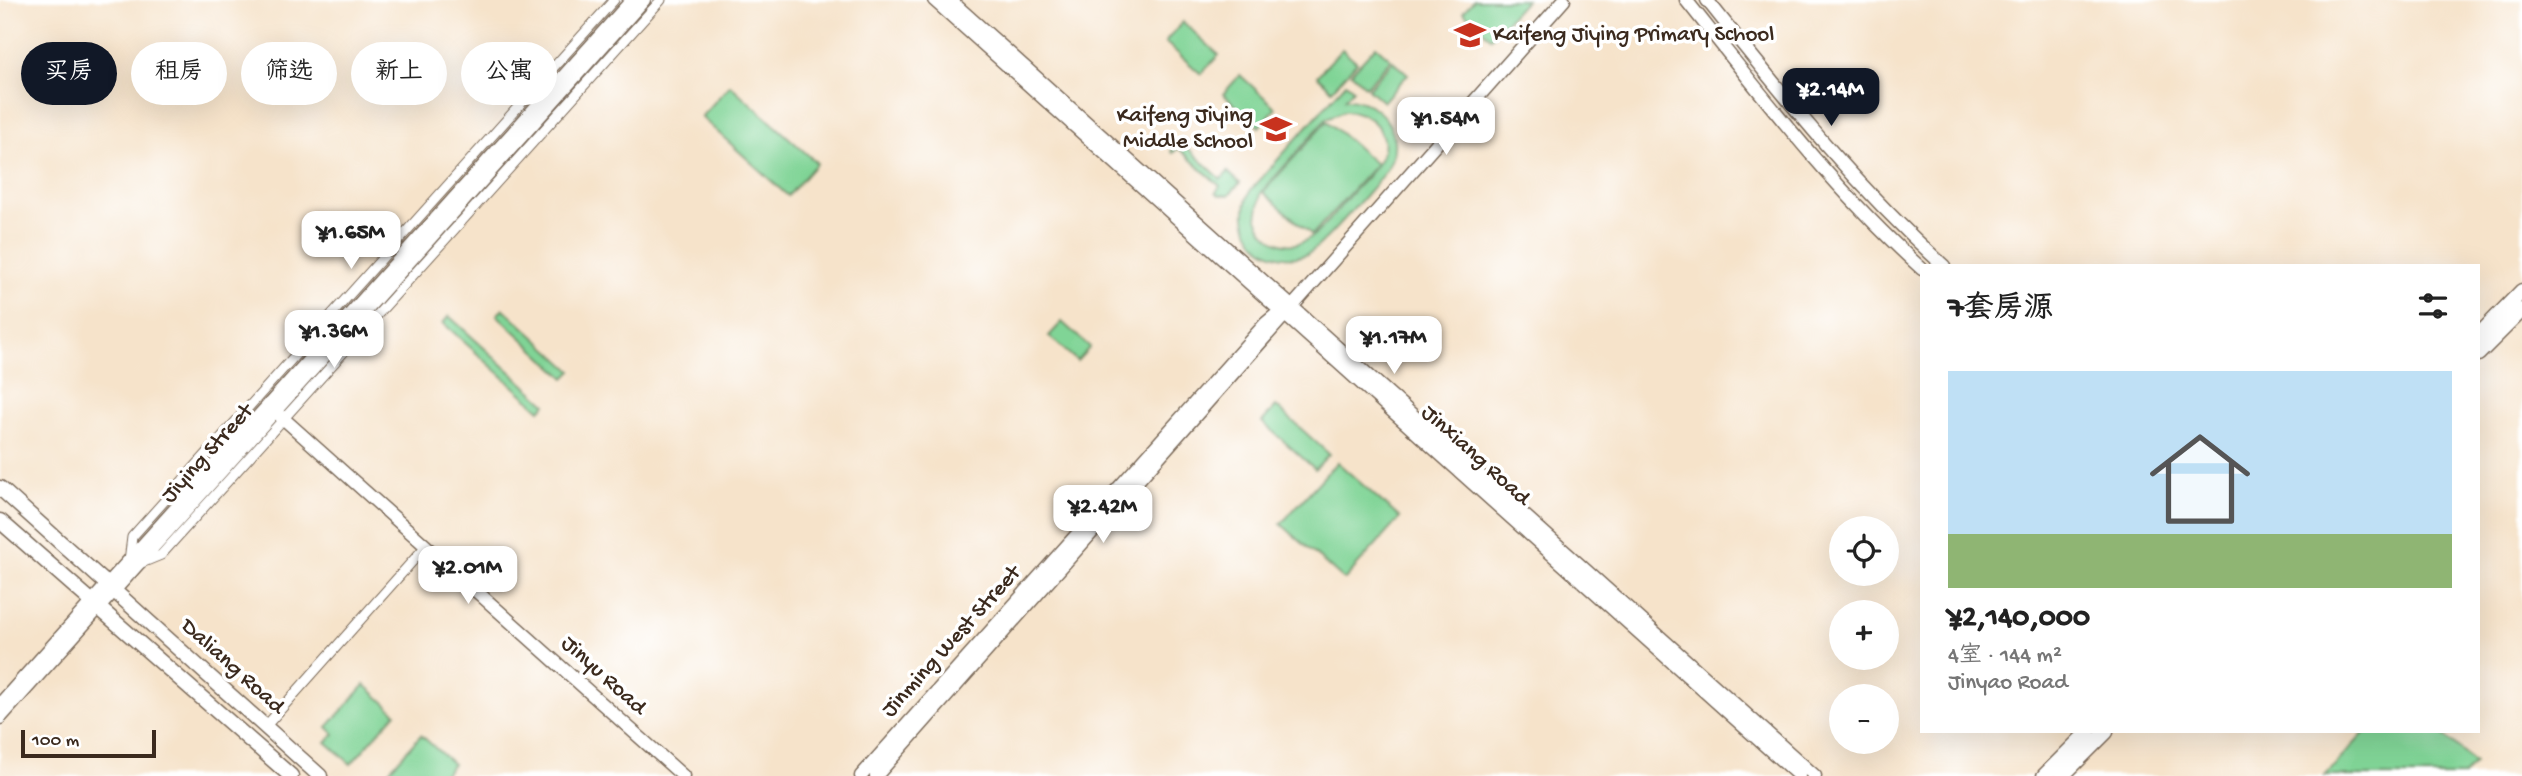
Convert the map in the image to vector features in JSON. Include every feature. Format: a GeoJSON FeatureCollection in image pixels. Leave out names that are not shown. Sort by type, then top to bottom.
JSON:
{"type":"FeatureCollection","features":[{"type":"Feature","properties":{"kind":"main road"},"geometry":{"type":"LineString","coordinates":[[2480,334],[2522,291]]}},
{"type":"Feature","properties":{"kind":"main road"},"geometry":{"type":"LineString","coordinates":[[2480,352],[2522,310]]}},
{"type":"Feature","properties":{"kind":"main road","name":"Daliang Road"},"geometry":{"type":"LineString","coordinates":[[0,488],[320,776]]}},
{"type":"Feature","properties":{"kind":"main road","name":"Daliang Road"},"geometry":{"type":"LineString","coordinates":[[0,521],[291,776]]}},
{"type":"Feature","properties":{"kind":"main road"},"geometry":{"type":"LineString","coordinates":[[2044,776],[2087,733]]}},
{"type":"Feature","properties":{"kind":"main road"},"geometry":{"type":"LineString","coordinates":[[2063,776],[2105,733]]}},
{"type":"Feature","properties":{"kind":"street"},"geometry":{"type":"LineString","coordinates":[[133,563],[131,537],[310,342],[391,247],[614,0]]}},
{"type":"Feature","properties":{"kind":"street","name":"Jiying Street"},"geometry":{"type":"LineString","coordinates":[[0,718],[110,588],[632,0]]}},
{"type":"Feature","properties":{"kind":"street","name":"Jiying Street"},"geometry":{"type":"LineString","coordinates":[[133,563],[280,415],[644,0]]}},
{"type":"Feature","properties":{"kind":"street"},"geometry":{"type":"LineString","coordinates":[[280,415],[661,0]]}},
{"type":"Feature","properties":{"kind":"street","name":"Jinxiang Road"},"geometry":{"type":"LineString","coordinates":[[934,0],[1815,776]]}},
{"type":"Feature","properties":{"kind":"street","name":"Jinxiang Road"},"geometry":{"type":"LineString","coordinates":[[950,0],[1799,776]]}},
{"type":"Feature","properties":{"kind":"street","name":"Jinming West Street"},"geometry":{"type":"LineString","coordinates":[[862,776],[1164,436],[1303,292],[1564,0]]}},
{"type":"Feature","properties":{"kind":"street"},"geometry":{"type":"LineString","coordinates":[[1686,0],[1826,174],[1866,218],[1920,267]]}},
{"type":"Feature","properties":{"kind":"street"},"geometry":{"type":"LineString","coordinates":[[1707,0],[1839,163],[1878,206],[1942,264]]}},
{"type":"Feature","properties":{"kind":"street","name":"Jinming West Street"},"geometry":{"type":"LineString","coordinates":[[876,776],[1287,309]]}},
{"type":"Feature","properties":{"kind":"street","name":"Jinyu Road"},"geometry":{"type":"LineString","coordinates":[[280,415],[683,776]]}},
{"type":"Feature","properties":{"kind":"street"},"geometry":{"type":"LineString","coordinates":[[265,727],[426,546]]}},
{"type":"Feature","properties":{"kind":"street","name":"Jiying Street"},"geometry":{"type":"LineString","coordinates":[[0,704],[95,606]]}},
{"type":"Feature","properties":{"kind":"green space"},"geometry":{"type":"Polygon","coordinates":[[[1474,0],[1526,0],[1491,38],[1463,12],[1474,0]]]}},
{"type":"Feature","properties":{"kind":"green space"},"geometry":{"type":"Polygon","coordinates":[[[1183,22],[1219,55],[1201,74],[1165,42],[1183,22]]]}},
{"type":"Feature","properties":{"kind":"green space"},"geometry":{"type":"Polygon","coordinates":[[[1376,46],[1391,59],[1366,87],[1351,73],[1376,46]]]}},
{"type":"Feature","properties":{"kind":"green space"},"geometry":{"type":"Polygon","coordinates":[[[1342,49],[1357,62],[1332,90],[1317,76],[1342,49]]]}},
{"type":"Feature","properties":{"kind":"green space"},"geometry":{"type":"Polygon","coordinates":[[[1393,61],[1408,74],[1383,102],[1368,89],[1393,61]]]}},
{"type":"Feature","properties":{"kind":"green space"},"geometry":{"type":"Polygon","coordinates":[[[1240,75],[1276,108],[1259,127],[1223,94],[1240,75]]]}},
{"type":"Feature","properties":{"kind":"green space"},"geometry":{"type":"Polygon","coordinates":[[[1346,83],[1353,89],[1345,99],[1369,105],[1378,111],[1392,130],[1393,153],[1389,165],[1338,226],[1309,253],[1295,257],[1280,256],[1255,242],[1245,217],[1250,191],[1346,83]],[[1344,111],[1327,118],[1261,193],[1257,218],[1271,238],[1289,245],[1310,238],[1378,162],[1383,148],[1380,131],[1376,124],[1362,114],[1344,111]]]}},
{"type":"Feature","properties":{"kind":"green space"},"geometry":{"type":"Polygon","coordinates":[[[730,85],[817,163],[788,196],[701,117],[730,85]]]}},
{"type":"Feature","properties":{"kind":"green space"},"geometry":{"type":"Polygon","coordinates":[[[1327,121],[1376,164],[1312,235],[1263,192],[1327,121]]]}},
{"type":"Feature","properties":{"kind":"green space"},"geometry":{"type":"Polygon","coordinates":[[[1180,141],[1221,179],[1228,172],[1240,183],[1229,195],[1219,195],[1216,192],[1220,186],[1178,148],[1173,153],[1171,151],[1180,141]]]}},
{"type":"Feature","properties":{"kind":"green space"},"geometry":{"type":"Polygon","coordinates":[[[503,308],[572,371],[565,378],[497,315],[503,308]]]}},
{"type":"Feature","properties":{"kind":"green space"},"geometry":{"type":"Polygon","coordinates":[[[449,316],[546,404],[540,410],[443,323],[449,316]]]}},
{"type":"Feature","properties":{"kind":"green space"},"geometry":{"type":"Polygon","coordinates":[[[1062,322],[1090,347],[1077,361],[1049,336],[1062,322]]]}},
{"type":"Feature","properties":{"kind":"green space"},"geometry":{"type":"Polygon","coordinates":[[[1276,406],[1329,454],[1315,469],[1262,422],[1276,406]]]}},
{"type":"Feature","properties":{"kind":"green space"},"geometry":{"type":"Polygon","coordinates":[[[1337,462],[1400,518],[1344,580],[1281,524],[1337,462]]]}},
{"type":"Feature","properties":{"kind":"green space"},"geometry":{"type":"Polygon","coordinates":[[[365,685],[396,713],[351,764],[326,742],[334,734],[327,727],[365,685]]]}},
{"type":"Feature","properties":{"kind":"green space"},"geometry":{"type":"Polygon","coordinates":[[[2364,733],[2441,733],[2475,763],[2463,776],[2325,776],[2364,733]]]}},
{"type":"Feature","properties":{"kind":"green space"},"geometry":{"type":"Polygon","coordinates":[[[421,735],[453,764],[443,776],[384,776],[421,735]]]}},
{"type":"Feature","properties":{"kind":"place","name":"Kaifeng Jiying Primary School"},"geometry":{"type":"Point","coordinates":[1470,35]}},
{"type":"Feature","properties":{"kind":"place","name":"Kaifeng Jiying Middle School"},"geometry":{"type":"Point","coordinates":[1276,129]}}]}
